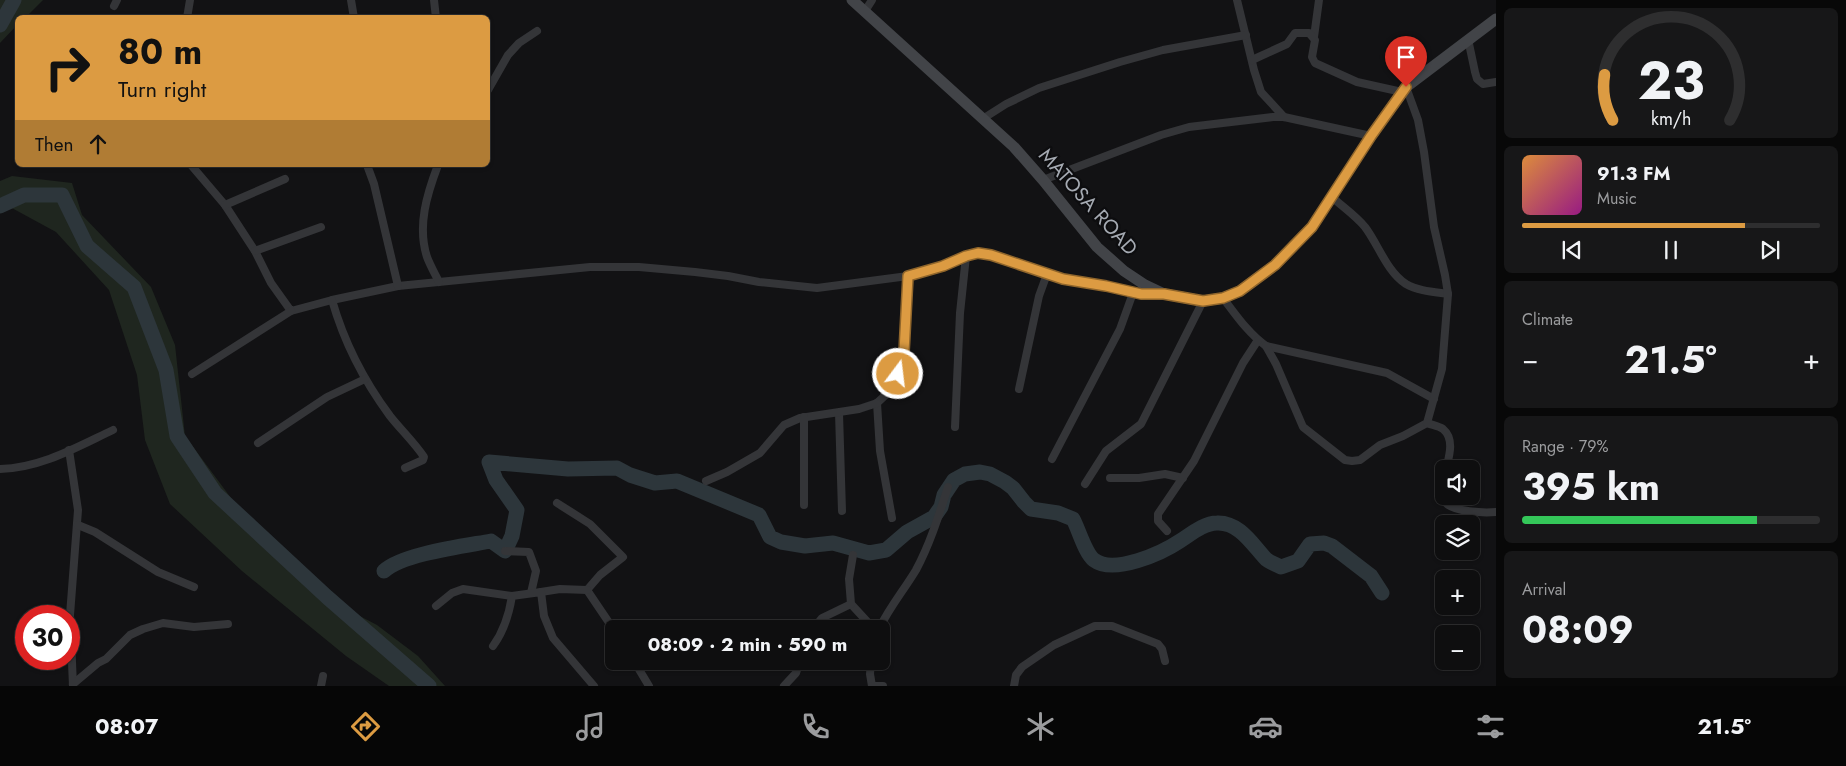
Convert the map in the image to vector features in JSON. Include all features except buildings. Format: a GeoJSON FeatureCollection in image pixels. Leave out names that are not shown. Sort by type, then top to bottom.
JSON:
{"type":"FeatureCollection","features":[{"type":"Feature","properties":{"kind":"street"},"geometry":{"type":"LineString","coordinates":[[188,15],[190,0]]}},
{"type":"Feature","properties":{"kind":"street"},"geometry":{"type":"LineString","coordinates":[[351,0],[354,15]]}},
{"type":"Feature","properties":{"kind":"street"},"geometry":{"type":"LineString","coordinates":[[434,0],[436,15]]}},
{"type":"Feature","properties":{"kind":"street","name":"MATOSA ROAD"},"geometry":{"type":"LineString","coordinates":[[852,0],[1014,147],[1097,247],[1124,271],[1145,285],[1164,294],[1203,301],[1223,298],[1240,291],[1275,265],[1312,227],[1333,198],[1371,136],[1404,90],[1496,19]]}},
{"type":"Feature","properties":{"kind":"street"},"geometry":{"type":"LineString","coordinates":[[865,11],[872,0]]}},
{"type":"Feature","properties":{"kind":"street"},"geometry":{"type":"LineString","coordinates":[[1237,0],[1262,92],[1284,117]]}},
{"type":"Feature","properties":{"kind":"street"},"geometry":{"type":"LineString","coordinates":[[1223,298],[1240,322],[1266,346],[1276,364],[1303,427],[1346,460],[1352,462],[1360,460],[1380,445],[1403,436],[1427,423],[1442,369],[1448,294],[1434,227],[1418,120],[1404,90],[1357,82],[1315,63],[1312,56],[1319,0]]}},
{"type":"Feature","properties":{"kind":"street"},"geometry":{"type":"LineString","coordinates":[[490,86],[508,55],[519,43],[537,31]]}},
{"type":"Feature","properties":{"kind":"street"},"geometry":{"type":"LineString","coordinates":[[1252,60],[1287,44],[1295,33],[1309,34],[1314,37]]}},
{"type":"Feature","properties":{"kind":"street"},"geometry":{"type":"LineString","coordinates":[[984,118],[1006,104],[1040,88],[1120,62],[1164,50],[1246,35]]}},
{"type":"Feature","properties":{"kind":"street"},"geometry":{"type":"LineString","coordinates":[[1468,40],[1477,79],[1483,84],[1496,82]]}},
{"type":"Feature","properties":{"kind":"street"},"geometry":{"type":"LineString","coordinates":[[1043,180],[1161,135],[1189,127],[1284,117],[1371,136]]}},
{"type":"Feature","properties":{"kind":"street"},"geometry":{"type":"LineString","coordinates":[[193,167],[224,205],[255,251],[272,283],[291,311]]}},
{"type":"Feature","properties":{"kind":"street"},"geometry":{"type":"LineString","coordinates":[[368,167],[374,184],[398,286]]}},
{"type":"Feature","properties":{"kind":"street"},"geometry":{"type":"LineString","coordinates":[[437,167],[430,184],[422,220],[423,242],[427,258],[439,282]]}},
{"type":"Feature","properties":{"kind":"street"},"geometry":{"type":"LineString","coordinates":[[224,205],[285,179]]}},
{"type":"Feature","properties":{"kind":"street"},"geometry":{"type":"LineString","coordinates":[[1333,198],[1365,228],[1400,279],[1407,285],[1420,290],[1448,294]]}},
{"type":"Feature","properties":{"kind":"street"},"geometry":{"type":"LineString","coordinates":[[255,251],[321,227]]}},
{"type":"Feature","properties":{"kind":"street"},"geometry":{"type":"LineString","coordinates":[[192,374],[291,311],[398,286],[590,267],[694,272],[759,282],[818,288],[908,276],[978,253],[991,255],[1063,279],[1106,286],[1133,293],[1164,294]]}},
{"type":"Feature","properties":{"kind":"street"},"geometry":{"type":"LineString","coordinates":[[956,428],[960,313],[966,256]]}},
{"type":"Feature","properties":{"kind":"street"},"geometry":{"type":"LineString","coordinates":[[1019,389],[1039,296],[1047,274]]}},
{"type":"Feature","properties":{"kind":"street"},"geometry":{"type":"LineString","coordinates":[[706,482],[760,453],[784,425],[804,417],[859,409],[877,403],[891,390],[904,352],[908,276]]}},
{"type":"Feature","properties":{"kind":"street"},"geometry":{"type":"LineString","coordinates":[[1052,459],[1120,329],[1133,293]]}},
{"type":"Feature","properties":{"kind":"street"},"geometry":{"type":"LineString","coordinates":[[332,300],[348,346],[365,379],[388,414],[424,457],[423,460],[405,468]]}},
{"type":"Feature","properties":{"kind":"street"},"geometry":{"type":"LineString","coordinates":[[1085,484],[1106,451],[1141,424],[1203,301]]}},
{"type":"Feature","properties":{"kind":"street"},"geometry":{"type":"LineString","coordinates":[[1167,531],[1158,521],[1158,514],[1194,461],[1243,363],[1258,340]]}},
{"type":"Feature","properties":{"kind":"street"},"geometry":{"type":"LineString","coordinates":[[1266,346],[1387,372],[1434,399]]}},
{"type":"Feature","properties":{"kind":"street"},"geometry":{"type":"LineString","coordinates":[[258,442],[327,397],[365,379]]}},
{"type":"Feature","properties":{"kind":"street"},"geometry":{"type":"LineString","coordinates":[[877,403],[880,451],[892,518]]}},
{"type":"Feature","properties":{"kind":"street"},"geometry":{"type":"LineString","coordinates":[[839,413],[842,511]]}},
{"type":"Feature","properties":{"kind":"street"},"geometry":{"type":"LineString","coordinates":[[804,417],[804,505]]}},
{"type":"Feature","properties":{"kind":"street"},"geometry":{"type":"LineString","coordinates":[[1427,423],[1443,428],[1449,438],[1450,447],[1448,460]]}},
{"type":"Feature","properties":{"kind":"street"},"geometry":{"type":"LineString","coordinates":[[0,468],[29,466],[46,461],[113,430]]}},
{"type":"Feature","properties":{"kind":"street"},"geometry":{"type":"LineString","coordinates":[[69,450],[76,494],[78,525],[72,573],[70,615],[73,685]]}},
{"type":"Feature","properties":{"kind":"street"},"geometry":{"type":"LineString","coordinates":[[1110,478],[1139,478],[1165,474],[1183,478]]}},
{"type":"Feature","properties":{"kind":"street"},"geometry":{"type":"LineString","coordinates":[[884,620],[916,570],[937,524],[948,487]]}},
{"type":"Feature","properties":{"kind":"street"},"geometry":{"type":"LineString","coordinates":[[436,606],[452,593],[463,589],[512,596],[560,590],[587,590],[600,575],[623,558],[590,524],[557,503]]}},
{"type":"Feature","properties":{"kind":"street"},"geometry":{"type":"LineString","coordinates":[[1448,505],[1453,508],[1480,512],[1496,512]]}},
{"type":"Feature","properties":{"kind":"street"},"geometry":{"type":"LineString","coordinates":[[78,525],[95,532],[158,572],[194,587]]}},
{"type":"Feature","properties":{"kind":"street"},"geometry":{"type":"LineString","coordinates":[[505,551],[530,552],[536,571],[531,593]]}},
{"type":"Feature","properties":{"kind":"street"},"geometry":{"type":"LineString","coordinates":[[853,555],[849,579],[851,604],[866,620]]}},
{"type":"Feature","properties":{"kind":"street"},"geometry":{"type":"LineString","coordinates":[[587,590],[607,620]]}},
{"type":"Feature","properties":{"kind":"street"},"geometry":{"type":"LineString","coordinates":[[541,592],[546,621],[553,638],[594,686]]}},
{"type":"Feature","properties":{"kind":"street"},"geometry":{"type":"LineString","coordinates":[[493,646],[500,637],[508,618],[512,596]]}},
{"type":"Feature","properties":{"kind":"street"},"geometry":{"type":"LineString","coordinates":[[821,620],[851,604]]}},
{"type":"Feature","properties":{"kind":"street"},"geometry":{"type":"LineString","coordinates":[[73,685],[98,663],[106,659],[130,635],[143,629],[163,623],[194,627],[228,624]]}},
{"type":"Feature","properties":{"kind":"street"},"geometry":{"type":"LineString","coordinates":[[1014,686],[1016,675],[1022,667],[1054,645],[1095,626],[1112,626],[1158,644],[1162,649],[1165,661]]}},
{"type":"Feature","properties":{"kind":"street"},"geometry":{"type":"LineString","coordinates":[[639,670],[649,686]]}},
{"type":"Feature","properties":{"kind":"street"},"geometry":{"type":"LineString","coordinates":[[784,686],[797,670]]}},
{"type":"Feature","properties":{"kind":"street"},"geometry":{"type":"LineString","coordinates":[[870,670],[872,686],[883,686]]}},
{"type":"Feature","properties":{"kind":"street"},"geometry":{"type":"LineString","coordinates":[[321,686],[322,676]]}},
{"type":"Feature","properties":{"kind":"shaded area"},"geometry":{"type":"Polygon","coordinates":[[[0,0],[43,0],[28,15],[15,15],[15,27],[0,43],[0,0]]]}},
{"type":"Feature","properties":{"kind":"shaded area"},"geometry":{"type":"Polygon","coordinates":[[[12,176],[72,183],[82,215],[151,287],[175,345],[185,436],[257,533],[329,600],[377,625],[418,656],[445,686],[389,686],[346,656],[242,571],[170,504],[145,440],[137,375],[109,290],[56,232],[10,207],[0,208],[0,181],[12,176]]]}},
{"type":"Feature","properties":{"kind":"waterway"},"geometry":{"type":"LineString","coordinates":[[0,25],[14,0]]}},
{"type":"Feature","properties":{"kind":"waterway"},"geometry":{"type":"LineString","coordinates":[[0,206],[24,195],[62,195],[87,246],[134,287],[166,370],[177,436],[215,493],[327,597],[429,686]]}},
{"type":"Feature","properties":{"kind":"waterway"},"geometry":{"type":"LineString","coordinates":[[384,571],[393,565],[419,555],[491,541],[505,551],[512,536],[517,510],[496,480],[489,462],[568,469],[617,468],[630,475],[655,483],[677,481],[759,515],[770,537],[781,542],[805,546],[833,543],[869,553],[886,550],[907,532],[934,517],[941,507],[944,495],[954,480],[965,474],[980,472],[990,474],[1005,482],[1013,488],[1031,509],[1058,513],[1073,519],[1091,557],[1103,564],[1125,564],[1138,561],[1172,546],[1202,527],[1217,523],[1232,526],[1238,530],[1266,559],[1281,567],[1298,561],[1310,544],[1324,543],[1332,546],[1371,576],[1382,593]]}},
{"type":"Feature","properties":{"kind":"route"},"geometry":{"type":"LineString","coordinates":[[898,374],[904,352],[908,276],[978,253],[991,255],[1063,279],[1141,294],[1164,294],[1203,301],[1223,298],[1240,291],[1275,265],[1312,227],[1333,198],[1371,136],[1406,87]]}}]}
